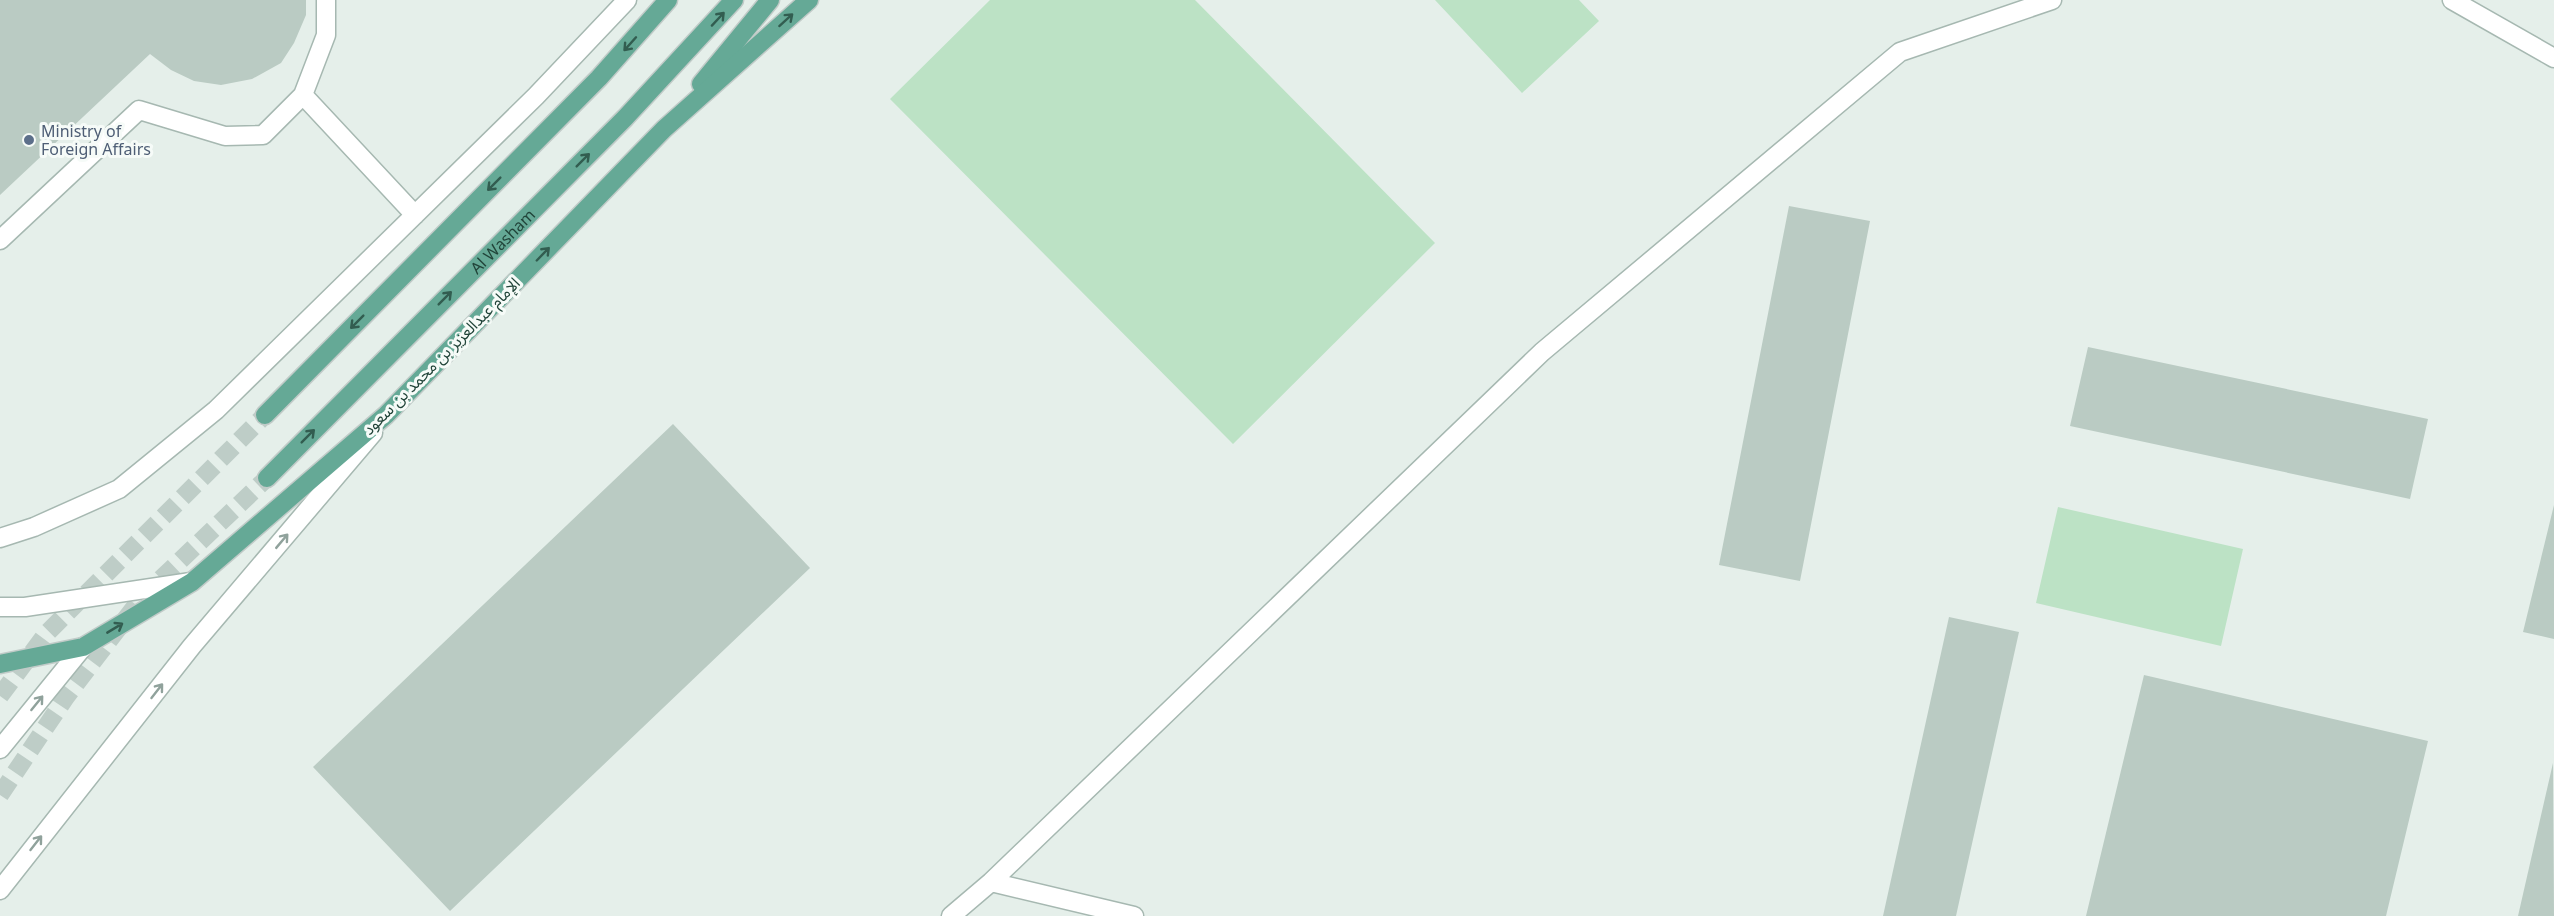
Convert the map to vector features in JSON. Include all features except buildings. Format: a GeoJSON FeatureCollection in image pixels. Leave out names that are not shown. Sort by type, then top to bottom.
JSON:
{"type":"FeatureCollection","features":[{"type":"Feature","properties":{"kind":"main road"},"geometry":{"type":"LineString","coordinates":[[265,415],[599,78],[668,0]]}},
{"type":"Feature","properties":{"kind":"main road","name":"Al Washam"},"geometry":{"type":"LineString","coordinates":[[267,478],[625,118],[734,0]]}},
{"type":"Feature","properties":{"kind":"main road"},"geometry":{"type":"LineString","coordinates":[[664,129],[770,0]]}},
{"type":"Feature","properties":{"kind":"main road","name":"الإمام عبدالعزيز بن محمد بن سعود"},"geometry":{"type":"LineString","coordinates":[[0,664],[83,647],[192,582],[400,401],[664,129],[809,0]]}},
{"type":"Feature","properties":{"kind":"street"},"geometry":{"type":"LineString","coordinates":[[0,240],[139,110],[225,136],[263,135],[303,95],[326,35],[326,0]]}},
{"type":"Feature","properties":{"kind":"street"},"geometry":{"type":"LineString","coordinates":[[0,538],[34,527],[119,489],[216,410],[536,96],[627,0]]}},
{"type":"Feature","properties":{"kind":"street"},"geometry":{"type":"LineString","coordinates":[[951,916],[991,882],[1542,352],[1900,52],[2052,0]]}},
{"type":"Feature","properties":{"kind":"street"},"geometry":{"type":"LineString","coordinates":[[2452,0],[2554,58]]}},
{"type":"Feature","properties":{"kind":"street"},"geometry":{"type":"LineString","coordinates":[[303,95],[415,215]]}},
{"type":"Feature","properties":{"kind":"street"},"geometry":{"type":"LineString","coordinates":[[0,890],[192,646],[400,401]]}},
{"type":"Feature","properties":{"kind":"street"},"geometry":{"type":"LineString","coordinates":[[0,607],[25,607],[192,582]]}},
{"type":"Feature","properties":{"kind":"street"},"geometry":{"type":"LineString","coordinates":[[0,748],[83,647]]}},
{"type":"Feature","properties":{"kind":"street"},"geometry":{"type":"LineString","coordinates":[[991,882],[1134,916]]}},
{"type":"Feature","properties":{"kind":"green space"},"geometry":{"type":"Polygon","coordinates":[[[990,0],[1195,0],[1435,243],[1233,444],[890,99],[990,0]]]}},
{"type":"Feature","properties":{"kind":"green space"},"geometry":{"type":"Polygon","coordinates":[[[1435,0],[1579,0],[1599,21],[1522,93],[1435,0]]]}},
{"type":"Feature","properties":{"kind":"green space"},"geometry":{"type":"Polygon","coordinates":[[[2058,507],[2243,549],[2221,646],[2036,603],[2058,507]]]}},
{"type":"Feature","properties":{"kind":"tunnel"},"geometry":{"type":"LineString","coordinates":[[0,696],[46,634],[265,415]]}},
{"type":"Feature","properties":{"kind":"tunnel"},"geometry":{"type":"LineString","coordinates":[[0,795],[66,697],[143,596],[267,478]]}},
{"type":"Feature","properties":{"kind":"place","name":"Ministry of Foreign Affairs"},"geometry":{"type":"Point","coordinates":[29,140]}}]}
